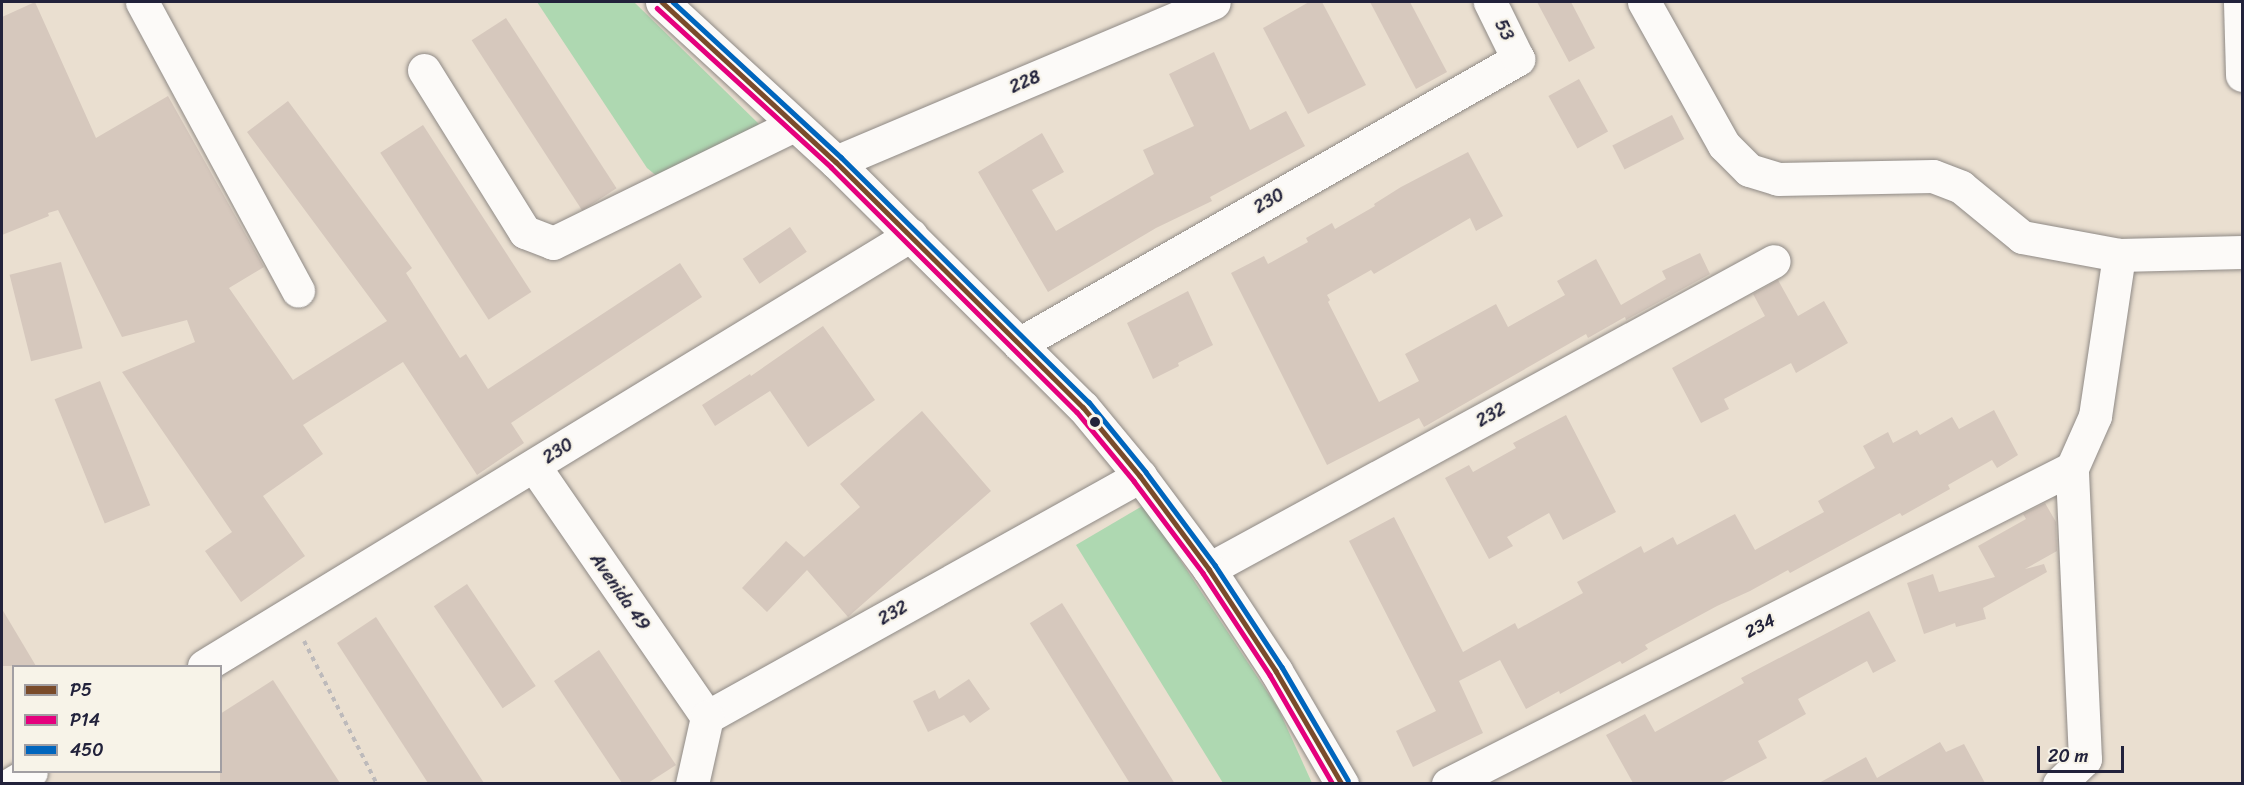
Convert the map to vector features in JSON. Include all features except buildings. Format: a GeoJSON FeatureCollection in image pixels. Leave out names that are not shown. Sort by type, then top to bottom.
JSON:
{"type":"FeatureCollection","features":[{"type":"Feature","properties":{"kind":"street"},"geometry":{"type":"LineString","coordinates":[[142,2],[298,290]]}},
{"type":"Feature","properties":{"kind":"street"},"geometry":{"type":"LineString","coordinates":[[662,2],[836,162],[1083,407],[1140,476],[1209,569],[1276,671],[1342,783]]}},
{"type":"Feature","properties":{"kind":"street","name":"228"},"geometry":{"type":"LineString","coordinates":[[836,162],[1214,2]]}},
{"type":"Feature","properties":{"kind":"street","name":"53"},"geometry":{"type":"LineString","coordinates":[[1490,2],[1518,59]]}},
{"type":"Feature","properties":{"kind":"street"},"geometry":{"type":"LineString","coordinates":[[1644,2],[1724,145],[1749,170],[1778,178],[1933,176],[1961,187],[2022,237],[2119,255],[2242,252]]}},
{"type":"Feature","properties":{"kind":"street"},"geometry":{"type":"LineString","coordinates":[[2240,2],[2242,75]]}},
{"type":"Feature","properties":{"kind":"street","name":"230"},"geometry":{"type":"LineString","coordinates":[[1020,344],[1518,59]]}},
{"type":"Feature","properties":{"kind":"street"},"geometry":{"type":"LineString","coordinates":[[424,70],[525,232],[553,243],[794,125]]}},
{"type":"Feature","properties":{"kind":"street","name":"230"},"geometry":{"type":"LineString","coordinates":[[206,665],[911,235]]}},
{"type":"Feature","properties":{"kind":"street"},"geometry":{"type":"LineString","coordinates":[[2059,783],[2085,759],[2072,468],[2095,416],[2119,255]]}},
{"type":"Feature","properties":{"kind":"street","name":"232"},"geometry":{"type":"LineString","coordinates":[[1209,569],[1774,261]]}},
{"type":"Feature","properties":{"kind":"street","name":"Avenida 49"},"geometry":{"type":"LineString","coordinates":[[534,466],[707,717]]}},
{"type":"Feature","properties":{"kind":"street","name":"234"},"geometry":{"type":"LineString","coordinates":[[1448,783],[2072,468]]}},
{"type":"Feature","properties":{"kind":"street","name":"232"},"geometry":{"type":"LineString","coordinates":[[707,717],[1140,476]]}},
{"type":"Feature","properties":{"kind":"street"},"geometry":{"type":"LineString","coordinates":[[692,783],[707,717]]}},
{"type":"Feature","properties":{"kind":"street"},"geometry":{"type":"LineString","coordinates":[[11,783],[28,773]]}},
{"type":"Feature","properties":{"kind":"path"},"geometry":{"type":"LineString","coordinates":[[290,614],[377,783]]}},
{"type":"Feature","properties":{"kind":"green space"},"geometry":{"type":"Polygon","coordinates":[[[537,2],[634,2],[760,125],[658,177],[647,168],[537,2]]]}},
{"type":"Feature","properties":{"kind":"green space"},"geometry":{"type":"Polygon","coordinates":[[[1144,505],[1278,708],[1312,783],[1223,783],[1076,545],[1144,505]]]}},
{"type":"Feature","properties":{"kind":"transit line","name":"P5"},"geometry":{"type":"LineString","coordinates":[[662,2],[836,162],[1083,407],[1140,476],[1209,569],[1276,671],[1342,784]]}},
{"type":"Feature","properties":{"kind":"transit line","name":"450"},"geometry":{"type":"LineString","coordinates":[[673,2],[841,157],[1089,402],[1146,472],[1215,565],[1282,667],[1348,780]]}},
{"type":"Feature","properties":{"kind":"transit line","name":"P14"},"geometry":{"type":"LineString","coordinates":[[657,8],[831,167],[1077,412],[1134,481],[1203,573],[1270,675],[1333,784]]}}]}
